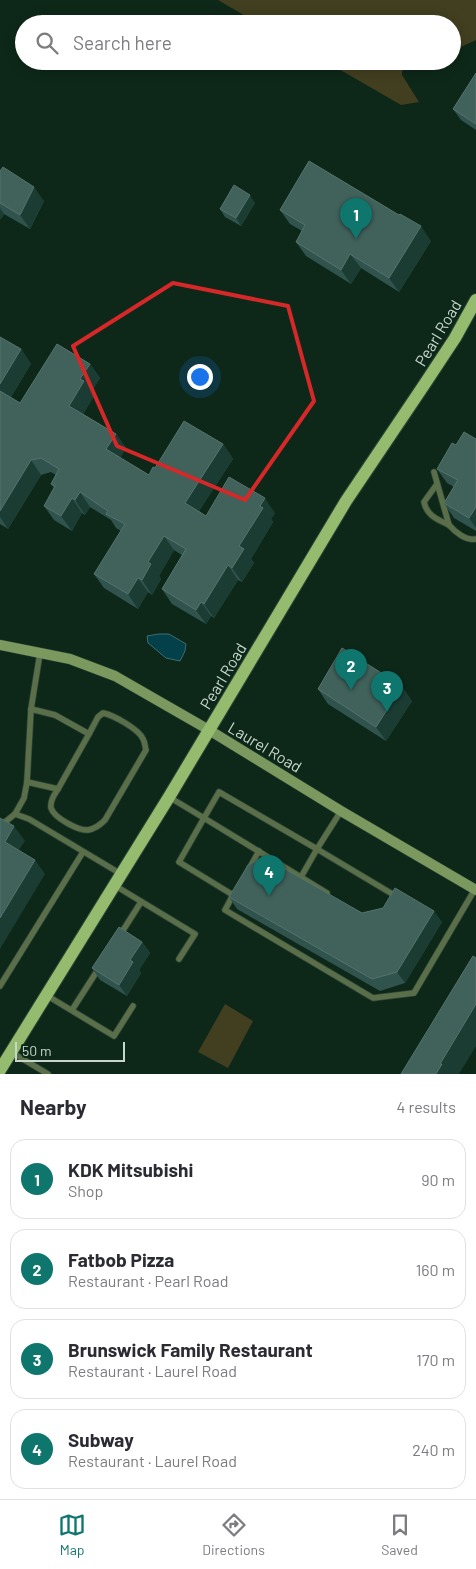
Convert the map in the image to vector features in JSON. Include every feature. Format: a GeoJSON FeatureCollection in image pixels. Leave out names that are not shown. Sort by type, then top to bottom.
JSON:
{"type":"FeatureCollection","features":[{"type":"Feature","properties":{"kind":"main road","name":"Pearl Road"},"geometry":{"type":"LineString","coordinates":[[0,1070],[209,730],[346,501],[455,338],[476,300]]}},
{"type":"Feature","properties":{"kind":"street","name":"Laurel Road"},"geometry":{"type":"LineString","coordinates":[[0,645],[70,659],[115,676],[209,730],[475,890]]}},
{"type":"Feature","properties":{"kind":"lane"},"geometry":{"type":"LineString","coordinates":[[434,472],[449,524],[454,531],[464,537],[471,540],[476,539]]}},
{"type":"Feature","properties":{"kind":"lane"},"geometry":{"type":"LineString","coordinates":[[437,484],[424,502],[426,509],[433,518],[449,524]]}},
{"type":"Feature","properties":{"kind":"lane"},"geometry":{"type":"LineString","coordinates":[[0,826],[16,814],[24,798],[27,782],[31,709],[40,653]]}},
{"type":"Feature","properties":{"kind":"lane"},"geometry":{"type":"LineString","coordinates":[[31,709],[55,715],[89,734]]}},
{"type":"Feature","properties":{"kind":"lane"},"geometry":{"type":"LineString","coordinates":[[103,713],[109,714],[138,732],[143,738],[146,750],[105,820],[95,828],[86,830],[74,826],[54,814],[51,808],[52,800],[89,734],[98,717],[103,713]]}},
{"type":"Feature","properties":{"kind":"lane"},"geometry":{"type":"LineString","coordinates":[[27,782],[58,790]]}},
{"type":"Feature","properties":{"kind":"lane"},"geometry":{"type":"LineString","coordinates":[[233,895],[179,862],[219,792],[394,895],[390,903]]}},
{"type":"Feature","properties":{"kind":"lane"},"geometry":{"type":"LineString","coordinates":[[168,797],[333,897]]}},
{"type":"Feature","properties":{"kind":"lane"},"geometry":{"type":"LineString","coordinates":[[301,877],[341,811]]}},
{"type":"Feature","properties":{"kind":"lane"},"geometry":{"type":"LineString","coordinates":[[16,814],[28,819],[121,874]]}},
{"type":"Feature","properties":{"kind":"lane"},"geometry":{"type":"LineString","coordinates":[[0,986],[83,852]]}},
{"type":"Feature","properties":{"kind":"lane"},"geometry":{"type":"LineString","coordinates":[[246,873],[259,852]]}},
{"type":"Feature","properties":{"kind":"lane"},"geometry":{"type":"LineString","coordinates":[[114,885],[194,934],[179,959]]}},
{"type":"Feature","properties":{"kind":"lane"},"geometry":{"type":"LineString","coordinates":[[238,888],[225,910],[373,998],[414,993],[475,890]]}},
{"type":"Feature","properties":{"kind":"lane"},"geometry":{"type":"LineString","coordinates":[[115,944],[141,902]]}},
{"type":"Feature","properties":{"kind":"lane"},"geometry":{"type":"LineString","coordinates":[[72,1010],[104,960]]}},
{"type":"Feature","properties":{"kind":"lane"},"geometry":{"type":"LineString","coordinates":[[46,995],[114,1036],[133,1006]]}},
{"type":"Feature","properties":{"kind":"lane"},"geometry":{"type":"LineString","coordinates":[[11,1052],[47,1074]]}},
{"type":"Feature","properties":{"kind":"highlighted area"},"geometry":{"type":"Polygon","coordinates":[[[173,283],[288,306],[314,401],[245,500],[117,446],[73,346],[173,283]]]}},
{"type":"Feature","properties":{"kind":"shaded area"},"geometry":{"type":"Polygon","coordinates":[[[218,0],[476,0],[476,40],[461,47],[461,15],[244,15],[218,0]]]}},
{"type":"Feature","properties":{"kind":"shaded area"},"geometry":{"type":"Polygon","coordinates":[[[341,70],[402,70],[402,75],[419,102],[401,105],[341,70]]]}},
{"type":"Feature","properties":{"kind":"shaded area"},"geometry":{"type":"Polygon","coordinates":[[[225,1004],[253,1021],[228,1068],[198,1052],[225,1004]]]}},
{"type":"Feature","properties":{"kind":"water"},"geometry":{"type":"Polygon","coordinates":[[[169,634],[186,644],[180,661],[166,658],[148,643],[147,636],[169,634]]]}},
{"type":"Feature","properties":{"kind":"building"},"geometry":{"type":"Polygon","coordinates":[[[476,73],[476,124],[453,109],[476,73]]]}},
{"type":"Feature","properties":{"kind":"building"},"geometry":{"type":"Polygon","coordinates":[[[309,161],[399,215],[421,226],[389,278],[350,254],[341,270],[296,242],[305,225],[280,210],[309,161]]]}},
{"type":"Feature","properties":{"kind":"building"},"geometry":{"type":"Polygon","coordinates":[[[3,167],[34,187],[20,215],[0,203],[0,171],[3,167]]]}},
{"type":"Feature","properties":{"kind":"building"},"geometry":{"type":"Polygon","coordinates":[[[234,185],[250,195],[236,218],[220,209],[234,185]]]}},
{"type":"Feature","properties":{"kind":"building"},"geometry":{"type":"Polygon","coordinates":[[[0,337],[21,349],[0,384],[0,337]]]}},
{"type":"Feature","properties":{"kind":"building"},"geometry":{"type":"Polygon","coordinates":[[[57,344],[90,364],[80,379],[84,381],[69,406],[116,434],[106,449],[149,475],[184,421],[223,444],[185,503],[206,516],[229,477],[265,498],[260,506],[263,508],[239,546],[244,549],[232,568],[228,565],[204,604],[201,602],[196,610],[162,589],[186,549],[164,536],[148,562],[151,564],[142,580],[138,578],[128,594],[94,574],[125,524],[106,514],[108,511],[80,492],[75,500],[72,498],[61,516],[44,506],[55,486],[51,484],[59,469],[41,458],[31,460],[0,511],[0,391],[20,403],[57,344]]]}},
{"type":"Feature","properties":{"kind":"building"},"geometry":{"type":"Polygon","coordinates":[[[464,432],[476,439],[476,507],[469,518],[444,503],[458,480],[437,469],[452,443],[456,445],[464,432]]]}},
{"type":"Feature","properties":{"kind":"building"},"geometry":{"type":"Polygon","coordinates":[[[342,648],[402,686],[376,727],[318,689],[342,648]]]}},
{"type":"Feature","properties":{"kind":"building"},"geometry":{"type":"Polygon","coordinates":[[[0,818],[14,826],[5,842],[35,860],[0,918],[0,818]]]}},
{"type":"Feature","properties":{"kind":"building"},"geometry":{"type":"Polygon","coordinates":[[[264,857],[362,913],[383,908],[395,888],[434,911],[397,972],[372,979],[229,897],[248,865],[264,857]]]}},
{"type":"Feature","properties":{"kind":"building"},"geometry":{"type":"Polygon","coordinates":[[[119,927],[142,942],[130,960],[133,962],[119,985],[92,968],[119,927]]]}},
{"type":"Feature","properties":{"kind":"building"},"geometry":{"type":"Polygon","coordinates":[[[473,956],[476,958],[476,1004],[436,1074],[401,1074],[473,956]]]}},
{"type":"Feature","properties":{"kind":"place","name":"KDK Mitsubishi"},"geometry":{"type":"Point","coordinates":[356,239]}},
{"type":"Feature","properties":{"kind":"place","name":"Fatbob Pizza"},"geometry":{"type":"Point","coordinates":[351,690]}},
{"type":"Feature","properties":{"kind":"place","name":"Brunswick Family Restaurant"},"geometry":{"type":"Point","coordinates":[387,712]}},
{"type":"Feature","properties":{"kind":"place","name":"Subway"},"geometry":{"type":"Point","coordinates":[269,896]}}]}
